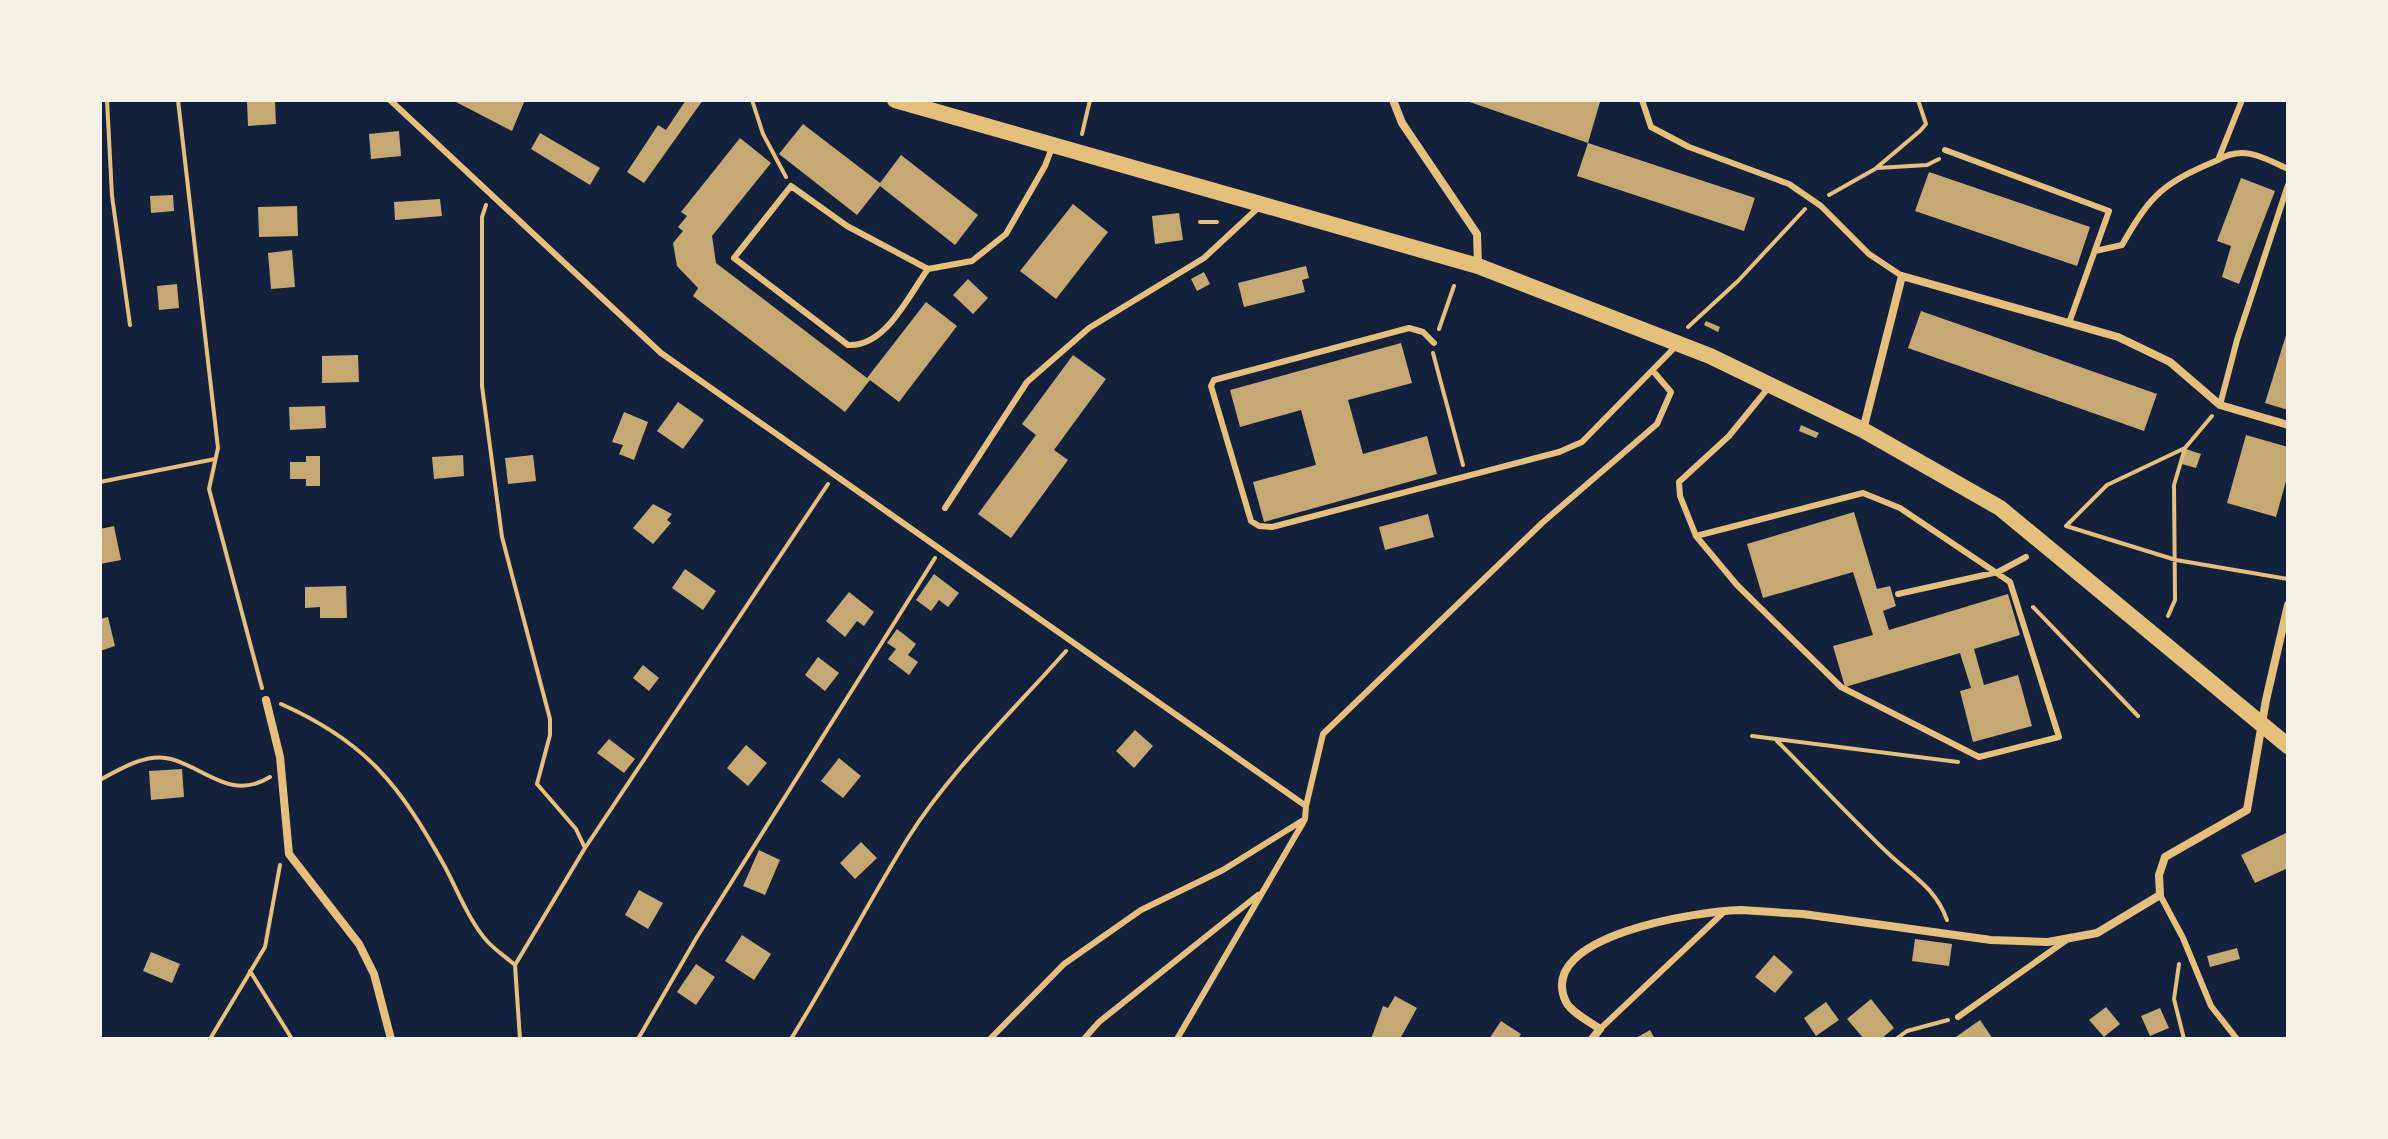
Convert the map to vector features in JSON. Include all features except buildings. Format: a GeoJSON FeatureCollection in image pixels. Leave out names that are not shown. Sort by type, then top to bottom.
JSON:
{"type":"FeatureCollection","features":[{"type":"Feature","properties":{"kind":"main road"},"geometry":{"type":"LineString","coordinates":[[895,100],[1478,266],[1679,343],[1771,384],[1863,430],[2000,508],[2055,550],[2262,728],[2288,746]]}},
{"type":"Feature","properties":{"kind":"street"},"geometry":{"type":"LineString","coordinates":[[1393,100],[1402,123],[1477,234],[1478,266]]}},
{"type":"Feature","properties":{"kind":"street"},"geometry":{"type":"LineString","coordinates":[[1863,430],[1902,276],[2118,337],[2170,362],[2220,405],[2288,425]]}},
{"type":"Feature","properties":{"kind":"street"},"geometry":{"type":"LineString","coordinates":[[1592,1039],[1600,1029],[1567,1004],[1561,978],[1571,959],[1626,932],[1706,911],[1803,914],[2016,941],[2068,939],[2118,923],[2160,895],[2159,875],[2165,857],[2247,810],[2288,605]]}},
{"type":"Feature","properties":{"kind":"street"},"geometry":{"type":"LineString","coordinates":[[266,700],[280,757],[289,854],[359,944],[374,974],[391,1039]]}},
{"type":"Feature","properties":{"kind":"lane"},"geometry":{"type":"LineString","coordinates":[[390,100],[661,353],[833,477],[941,548],[1306,806]]}},
{"type":"Feature","properties":{"kind":"lane"},"geometry":{"type":"LineString","coordinates":[[1642,100],[1651,127],[1689,147],[1789,184],[1821,206],[1869,254],[1902,276]]}},
{"type":"Feature","properties":{"kind":"lane"},"geometry":{"type":"LineString","coordinates":[[2218,160],[2242,100]]}},
{"type":"Feature","properties":{"kind":"lane"},"geometry":{"type":"LineString","coordinates":[[928,269],[880,336],[848,345],[734,258],[791,186],[847,226],[928,269],[972,261],[1006,234],[1045,166],[1053,145]]}},
{"type":"Feature","properties":{"kind":"lane"},"geometry":{"type":"LineString","coordinates":[[1945,150],[2109,211],[2069,323]]}},
{"type":"Feature","properties":{"kind":"lane"},"geometry":{"type":"LineString","coordinates":[[2095,251],[2122,245],[2146,203],[2174,180],[2234,151],[2247,151],[2288,169]]}},
{"type":"Feature","properties":{"kind":"lane"},"geometry":{"type":"LineString","coordinates":[[2220,405],[2237,340],[2288,185]]}},
{"type":"Feature","properties":{"kind":"lane"},"geometry":{"type":"LineString","coordinates":[[945,508],[1027,382],[1089,328],[1204,258],[1262,204]]}},
{"type":"Feature","properties":{"kind":"lane"},"geometry":{"type":"LineString","coordinates":[[1434,343],[1423,332],[1409,328],[1214,380],[1211,386],[1251,521],[1259,526],[1272,527],[1559,452],[1582,442],[1679,343]]}},
{"type":"Feature","properties":{"kind":"lane"},"geometry":{"type":"LineString","coordinates":[[1177,1039],[1305,819],[1323,734],[1542,523],[1657,424],[1671,392],[1653,371]]}},
{"type":"Feature","properties":{"kind":"lane"},"geometry":{"type":"LineString","coordinates":[[1696,536],[1863,493],[1900,508],[2010,582],[2059,737],[1979,757],[1841,687],[1737,585],[1696,536],[1680,496],[1679,482],[1729,436],[1771,384]]}},
{"type":"Feature","properties":{"kind":"lane"},"geometry":{"type":"LineString","coordinates":[[1898,594],[1998,572],[2026,557]]}},
{"type":"Feature","properties":{"kind":"lane"},"geometry":{"type":"LineString","coordinates":[[990,1039],[1064,964],[1141,910],[1223,870],[1305,819]]}},
{"type":"Feature","properties":{"kind":"lane"},"geometry":{"type":"LineString","coordinates":[[1084,1039],[1099,1022],[1264,890]]}},
{"type":"Feature","properties":{"kind":"lane"},"geometry":{"type":"LineString","coordinates":[[2160,895],[2183,938],[2211,1006],[2237,1039]]}},
{"type":"Feature","properties":{"kind":"lane"},"geometry":{"type":"LineString","coordinates":[[1600,1029],[1725,911]]}},
{"type":"Feature","properties":{"kind":"lane"},"geometry":{"type":"LineString","coordinates":[[1958,1017],[2068,939]]}},
{"type":"Feature","properties":{"kind":"path"},"geometry":{"type":"LineString","coordinates":[[107,100],[112,196],[130,325]]}},
{"type":"Feature","properties":{"kind":"path"},"geometry":{"type":"LineString","coordinates":[[178,100],[180,144],[218,448],[209,489],[266,700],[314,718],[374,761],[429,839],[486,940],[515,965]]}},
{"type":"Feature","properties":{"kind":"path"},"geometry":{"type":"LineString","coordinates":[[752,100],[763,134],[791,186]]}},
{"type":"Feature","properties":{"kind":"path"},"geometry":{"type":"LineString","coordinates":[[1082,134],[1090,100]]}},
{"type":"Feature","properties":{"kind":"path"},"geometry":{"type":"LineString","coordinates":[[1875,169],[1927,165],[1942,157],[1945,150]]}},
{"type":"Feature","properties":{"kind":"path"},"geometry":{"type":"LineString","coordinates":[[492,197],[482,217],[482,386],[502,537],[550,719],[550,735],[537,784],[576,829],[585,848]]}},
{"type":"Feature","properties":{"kind":"path"},"geometry":{"type":"LineString","coordinates":[[1200,222],[1217,222]]}},
{"type":"Feature","properties":{"kind":"path"},"geometry":{"type":"LineString","coordinates":[[1454,286],[1434,343],[1466,477]]}},
{"type":"Feature","properties":{"kind":"path"},"geometry":{"type":"LineString","coordinates":[[2168,616],[2175,600],[2174,485],[2185,448],[2220,405]]}},
{"type":"Feature","properties":{"kind":"path"},"geometry":{"type":"LineString","coordinates":[[2185,448],[2107,485],[2066,526],[2176,560],[2288,579]]}},
{"type":"Feature","properties":{"kind":"path"},"geometry":{"type":"LineString","coordinates":[[100,482],[215,459]]}},
{"type":"Feature","properties":{"kind":"path"},"geometry":{"type":"LineString","coordinates":[[520,1039],[515,965],[585,848],[833,477]]}},
{"type":"Feature","properties":{"kind":"path"},"geometry":{"type":"LineString","coordinates":[[638,1039],[697,937],[941,548]]}},
{"type":"Feature","properties":{"kind":"path"},"geometry":{"type":"LineString","coordinates":[[2010,582],[2138,716]]}},
{"type":"Feature","properties":{"kind":"path"},"geometry":{"type":"LineString","coordinates":[[791,1039],[845,952],[909,836],[968,762],[1073,642]]}},
{"type":"Feature","properties":{"kind":"path"},"geometry":{"type":"LineString","coordinates":[[1752,736],[1956,763]]}},
{"type":"Feature","properties":{"kind":"path"},"geometry":{"type":"LineString","coordinates":[[1777,741],[1893,859],[1935,894],[1947,917],[1950,934]]}},
{"type":"Feature","properties":{"kind":"path"},"geometry":{"type":"LineString","coordinates":[[100,780],[126,765],[169,758],[231,787],[248,786],[272,775],[280,757]]}},
{"type":"Feature","properties":{"kind":"path"},"geometry":{"type":"LineString","coordinates":[[210,1039],[265,947],[280,863],[289,854]]}},
{"type":"Feature","properties":{"kind":"path"},"geometry":{"type":"LineString","coordinates":[[2183,938],[2174,999],[2184,1039]]}},
{"type":"Feature","properties":{"kind":"path"},"geometry":{"type":"LineString","coordinates":[[250,971],[292,1039]]}},
{"type":"Feature","properties":{"kind":"path"},"geometry":{"type":"LineString","coordinates":[[1896,1039],[1907,1031],[1958,1017]]}}]}
